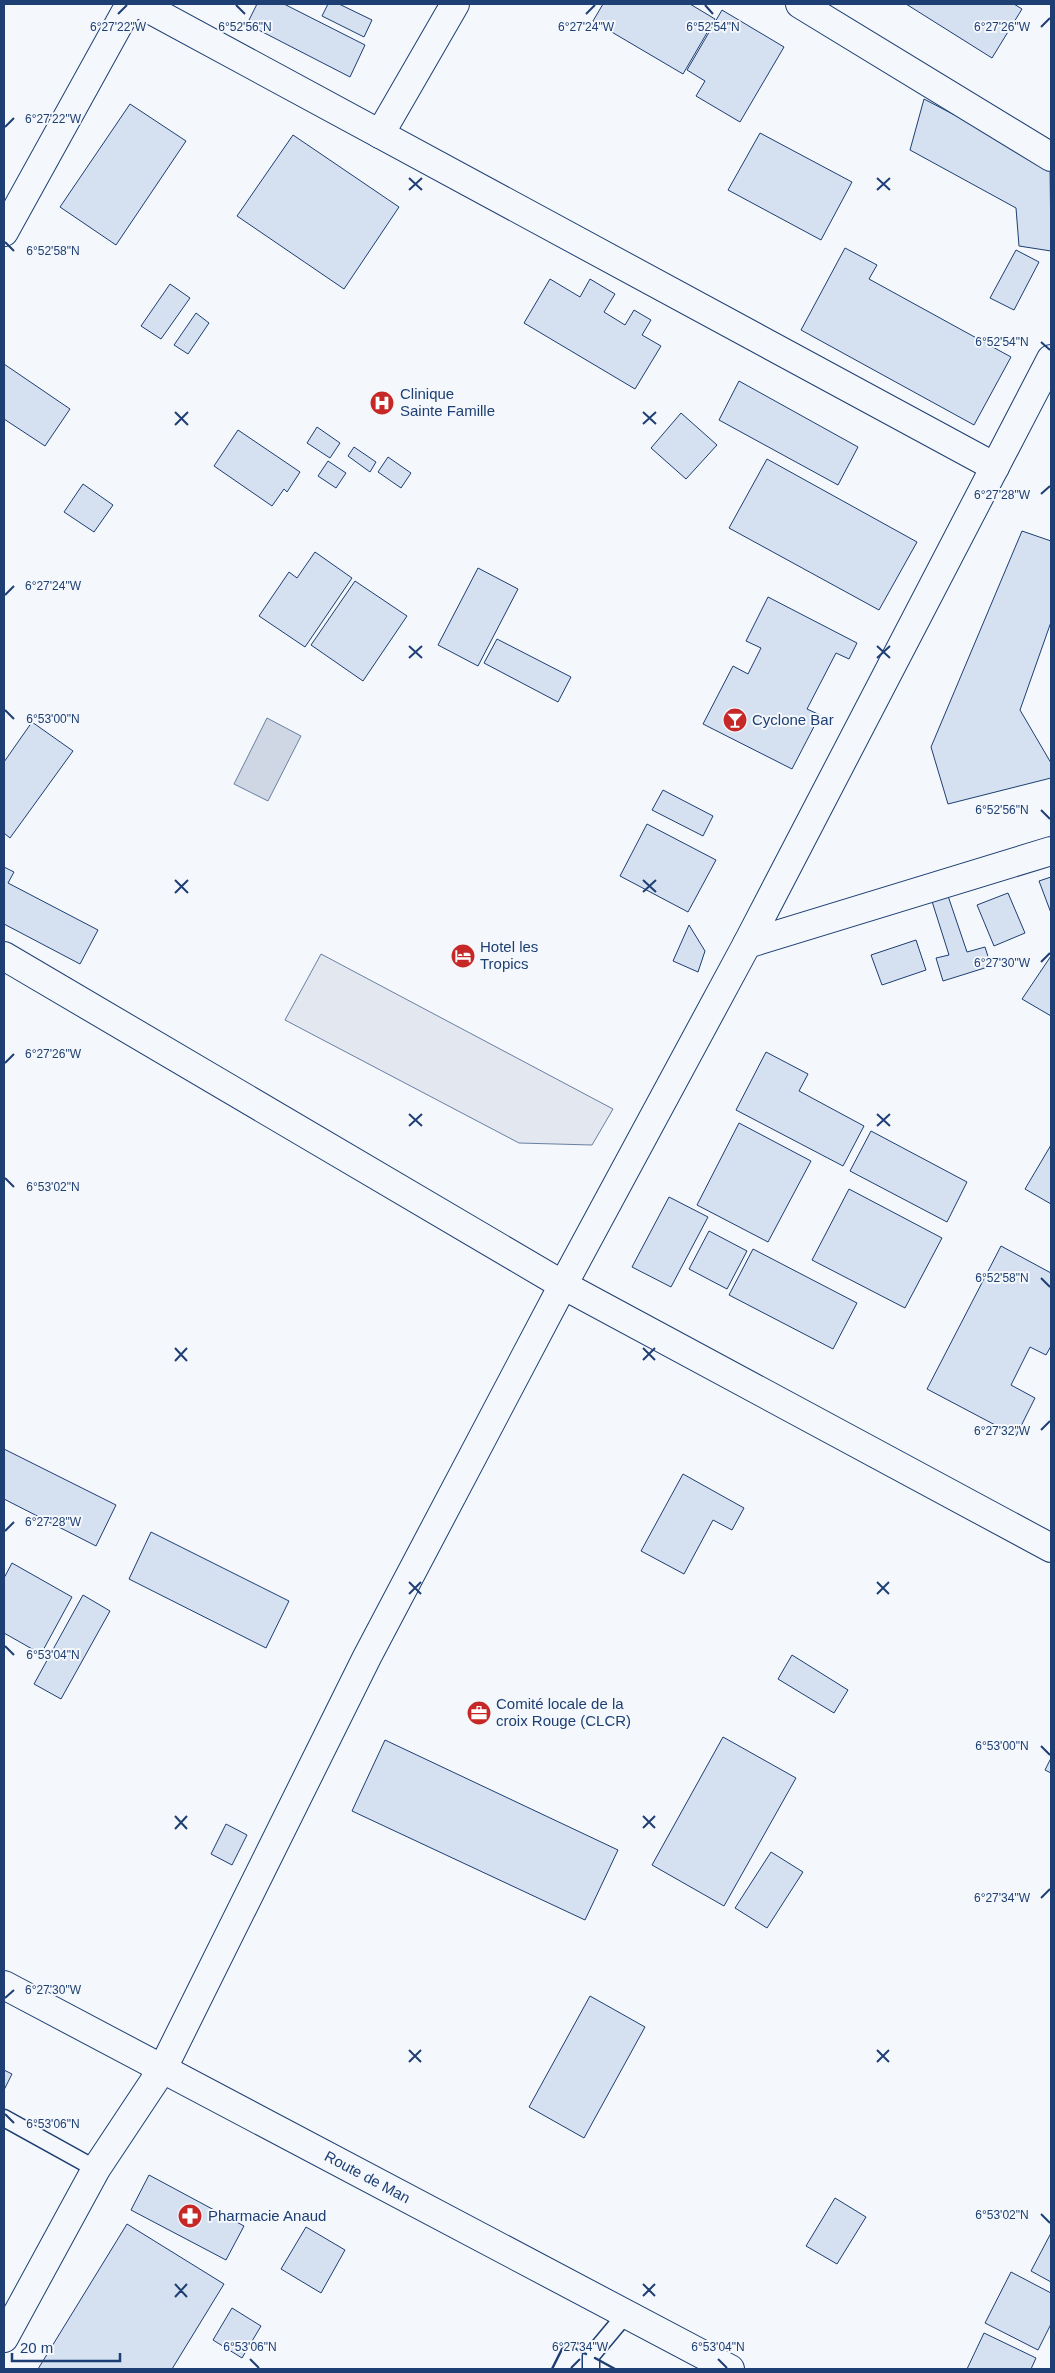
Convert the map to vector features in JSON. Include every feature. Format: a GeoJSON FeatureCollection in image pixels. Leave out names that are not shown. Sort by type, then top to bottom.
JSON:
{"type":"FeatureCollection","features":[{"type":"Feature","properties":{"kind":"main road"},"geometry":{"type":"LineString","coordinates":[[4,232],[130,4]]}},
{"type":"Feature","properties":{"kind":"main road"},"geometry":{"type":"LineString","coordinates":[[140,4],[994,467]]}},
{"type":"Feature","properties":{"kind":"main road"},"geometry":{"type":"LineString","coordinates":[[380,134],[455,4]]}},
{"type":"Feature","properties":{"kind":"main road"},"geometry":{"type":"LineString","coordinates":[[800,4],[1051,157]]}},
{"type":"Feature","properties":{"kind":"main road"},"geometry":{"type":"LineString","coordinates":[[4,2338],[96,2169],[163,2068],[366,1657],[562,1285],[747,944],[1051,359]]}},
{"type":"Feature","properties":{"kind":"main road"},"geometry":{"type":"LineString","coordinates":[[747,944],[1051,851]]}},
{"type":"Feature","properties":{"kind":"main road"},"geometry":{"type":"LineString","coordinates":[[4,956],[562,1285],[1051,1548]]}},
{"type":"Feature","properties":{"kind":"main road","name":"Route de Man"},"geometry":{"type":"LineString","coordinates":[[4,1985],[730,2369]]}},
{"type":"Feature","properties":{"kind":"lane"},"geometry":{"type":"LineString","coordinates":[[4,2118],[96,2169]]}},
{"type":"Feature","properties":{"kind":"lane"},"geometry":{"type":"LineString","coordinates":[[591,2369],[591,2356],[626,2314]]}},
{"type":"Feature","properties":{"kind":"shaded area"},"geometry":{"type":"Polygon","coordinates":[[[267,718],[301,736],[268,801],[234,784],[267,718]]]}},
{"type":"Feature","properties":{"kind":"shaded area"},"geometry":{"type":"Polygon","coordinates":[[[321,954],[613,1109],[592,1145],[519,1143],[285,1020],[321,954]]]}},
{"type":"Feature","properties":{"kind":"building"},"geometry":{"type":"Polygon","coordinates":[[[257,4],[284,4],[365,45],[350,77],[247,24],[257,4]]]}},
{"type":"Feature","properties":{"kind":"building"},"geometry":{"type":"Polygon","coordinates":[[[328,4],[339,4],[372,20],[364,37],[322,16],[328,4]]]}},
{"type":"Feature","properties":{"kind":"building"},"geometry":{"type":"Polygon","coordinates":[[[603,4],[690,4],[715,19],[683,74],[593,21],[603,4]]]}},
{"type":"Feature","properties":{"kind":"building"},"geometry":{"type":"Polygon","coordinates":[[[906,4],[1014,4],[1022,9],[992,58],[906,4]]]}},
{"type":"Feature","properties":{"kind":"building"},"geometry":{"type":"Polygon","coordinates":[[[722,10],[784,47],[740,122],[696,96],[705,81],[687,70],[722,10]]]}},
{"type":"Feature","properties":{"kind":"building"},"geometry":{"type":"Polygon","coordinates":[[[924,99],[1050,165],[1051,251],[1019,246],[1016,208],[910,150],[924,99]]]}},
{"type":"Feature","properties":{"kind":"building"},"geometry":{"type":"Polygon","coordinates":[[[130,104],[186,141],[116,245],[60,207],[130,104]]]}},
{"type":"Feature","properties":{"kind":"building"},"geometry":{"type":"Polygon","coordinates":[[[760,133],[852,182],[821,240],[728,190],[760,133]]]}},
{"type":"Feature","properties":{"kind":"building"},"geometry":{"type":"Polygon","coordinates":[[[293,135],[399,207],[344,289],[237,216],[293,135]]]}},
{"type":"Feature","properties":{"kind":"building"},"geometry":{"type":"Polygon","coordinates":[[[845,248],[877,265],[869,279],[1011,357],[974,425],[801,330],[845,248]]]}},
{"type":"Feature","properties":{"kind":"building"},"geometry":{"type":"Polygon","coordinates":[[[1016,250],[1039,262],[1014,310],[990,298],[1016,250]]]}},
{"type":"Feature","properties":{"kind":"building"},"geometry":{"type":"Polygon","coordinates":[[[550,279],[580,297],[590,279],[615,294],[604,312],[625,325],[634,310],[651,320],[642,335],[661,346],[635,389],[524,323],[550,279]]]}},
{"type":"Feature","properties":{"kind":"building"},"geometry":{"type":"Polygon","coordinates":[[[170,284],[190,298],[161,339],[141,326],[170,284]]]}},
{"type":"Feature","properties":{"kind":"building"},"geometry":{"type":"Polygon","coordinates":[[[196,313],[209,323],[188,354],[174,345],[196,313]]]}},
{"type":"Feature","properties":{"kind":"building"},"geometry":{"type":"Polygon","coordinates":[[[4,364],[70,409],[45,446],[4,419],[4,364]]]}},
{"type":"Feature","properties":{"kind":"building"},"geometry":{"type":"Polygon","coordinates":[[[739,381],[858,447],[838,485],[719,420],[739,381]]]}},
{"type":"Feature","properties":{"kind":"building"},"geometry":{"type":"Polygon","coordinates":[[[681,413],[717,445],[686,479],[651,448],[681,413]]]}},
{"type":"Feature","properties":{"kind":"building"},"geometry":{"type":"Polygon","coordinates":[[[317,427],[340,443],[330,458],[307,443],[317,427]]]}},
{"type":"Feature","properties":{"kind":"building"},"geometry":{"type":"Polygon","coordinates":[[[238,430],[300,472],[287,492],[284,489],[272,506],[214,466],[238,430]]]}},
{"type":"Feature","properties":{"kind":"building"},"geometry":{"type":"Polygon","coordinates":[[[354,447],[376,462],[370,472],[348,456],[354,447]]]}},
{"type":"Feature","properties":{"kind":"building"},"geometry":{"type":"Polygon","coordinates":[[[388,457],[411,473],[401,488],[378,472],[388,457]]]}},
{"type":"Feature","properties":{"kind":"building"},"geometry":{"type":"Polygon","coordinates":[[[767,459],[917,542],[879,610],[729,528],[767,459]]]}},
{"type":"Feature","properties":{"kind":"building"},"geometry":{"type":"Polygon","coordinates":[[[328,461],[346,473],[336,488],[318,476],[328,461]]]}},
{"type":"Feature","properties":{"kind":"building"},"geometry":{"type":"Polygon","coordinates":[[[83,484],[113,505],[94,532],[64,512],[83,484]]]}},
{"type":"Feature","properties":{"kind":"building"},"geometry":{"type":"Polygon","coordinates":[[[1022,531],[1051,541],[1051,622],[1020,710],[1051,763],[1051,778],[948,804],[931,747],[1022,531]]]}},
{"type":"Feature","properties":{"kind":"building"},"geometry":{"type":"Polygon","coordinates":[[[315,552],[352,578],[305,647],[259,616],[289,572],[297,578],[315,552]]]}},
{"type":"Feature","properties":{"kind":"building"},"geometry":{"type":"Polygon","coordinates":[[[478,568],[518,589],[478,666],[438,645],[478,568]]]}},
{"type":"Feature","properties":{"kind":"building"},"geometry":{"type":"Polygon","coordinates":[[[355,581],[407,616],[363,681],[311,645],[355,581]]]}},
{"type":"Feature","properties":{"kind":"building"},"geometry":{"type":"Polygon","coordinates":[[[768,597],[857,643],[849,659],[836,653],[807,709],[820,715],[792,769],[703,724],[733,666],[748,674],[761,648],[746,641],[768,597]]]}},
{"type":"Feature","properties":{"kind":"building"},"geometry":{"type":"Polygon","coordinates":[[[497,639],[571,677],[558,702],[484,663],[497,639]]]}},
{"type":"Feature","properties":{"kind":"building"},"geometry":{"type":"Polygon","coordinates":[[[32,722],[73,751],[10,838],[4,833],[4,762],[32,722]]]}},
{"type":"Feature","properties":{"kind":"building"},"geometry":{"type":"Polygon","coordinates":[[[663,790],[713,816],[703,836],[652,810],[663,790]]]}},
{"type":"Feature","properties":{"kind":"building"},"geometry":{"type":"Polygon","coordinates":[[[647,824],[716,860],[688,912],[620,876],[647,824]]]}},
{"type":"Feature","properties":{"kind":"building"},"geometry":{"type":"Polygon","coordinates":[[[4,867],[14,872],[8,883],[98,930],[80,964],[4,924],[4,867]]]}},
{"type":"Feature","properties":{"kind":"building"},"geometry":{"type":"Polygon","coordinates":[[[1051,877],[1051,913],[1039,881],[1051,877]]]}},
{"type":"Feature","properties":{"kind":"building"},"geometry":{"type":"Polygon","coordinates":[[[946,890],[967,952],[985,947],[991,966],[943,981],[936,958],[949,955],[930,895],[946,890]]]}},
{"type":"Feature","properties":{"kind":"building"},"geometry":{"type":"Polygon","coordinates":[[[1008,893],[1025,933],[994,946],[977,905],[1008,893]]]}},
{"type":"Feature","properties":{"kind":"building"},"geometry":{"type":"Polygon","coordinates":[[[689,925],[705,951],[698,972],[673,961],[689,925]]]}},
{"type":"Feature","properties":{"kind":"building"},"geometry":{"type":"Polygon","coordinates":[[[916,940],[926,970],[882,985],[871,955],[916,940]]]}},
{"type":"Feature","properties":{"kind":"building"},"geometry":{"type":"Polygon","coordinates":[[[1051,956],[1051,1016],[1022,999],[1051,956]]]}},
{"type":"Feature","properties":{"kind":"building"},"geometry":{"type":"Polygon","coordinates":[[[766,1052],[808,1074],[799,1091],[864,1126],[843,1166],[736,1110],[766,1052]]]}},
{"type":"Feature","properties":{"kind":"building"},"geometry":{"type":"Polygon","coordinates":[[[739,1123],[811,1161],[768,1242],[697,1205],[739,1123]]]}},
{"type":"Feature","properties":{"kind":"building"},"geometry":{"type":"Polygon","coordinates":[[[871,1131],[967,1182],[947,1222],[850,1171],[871,1131]]]}},
{"type":"Feature","properties":{"kind":"building"},"geometry":{"type":"Polygon","coordinates":[[[1051,1145],[1051,1204],[1025,1189],[1051,1145]]]}},
{"type":"Feature","properties":{"kind":"building"},"geometry":{"type":"Polygon","coordinates":[[[849,1189],[942,1238],[905,1308],[812,1260],[849,1189]]]}},
{"type":"Feature","properties":{"kind":"building"},"geometry":{"type":"Polygon","coordinates":[[[669,1197],[708,1217],[671,1287],[632,1267],[669,1197]]]}},
{"type":"Feature","properties":{"kind":"building"},"geometry":{"type":"Polygon","coordinates":[[[709,1231],[747,1251],[727,1289],[689,1269],[709,1231]]]}},
{"type":"Feature","properties":{"kind":"building"},"geometry":{"type":"Polygon","coordinates":[[[1001,1246],[1051,1273],[1051,1346],[1046,1355],[1030,1347],[1011,1385],[1035,1398],[1016,1436],[927,1389],[1001,1246]]]}},
{"type":"Feature","properties":{"kind":"building"},"geometry":{"type":"Polygon","coordinates":[[[753,1249],[857,1303],[833,1349],[729,1295],[753,1249]]]}},
{"type":"Feature","properties":{"kind":"building"},"geometry":{"type":"Polygon","coordinates":[[[4,1449],[116,1505],[96,1546],[4,1499],[4,1449]]]}},
{"type":"Feature","properties":{"kind":"building"},"geometry":{"type":"Polygon","coordinates":[[[683,1474],[744,1508],[732,1530],[713,1520],[684,1574],[641,1551],[683,1474]]]}},
{"type":"Feature","properties":{"kind":"building"},"geometry":{"type":"Polygon","coordinates":[[[151,1532],[289,1601],[266,1648],[129,1579],[151,1532]]]}},
{"type":"Feature","properties":{"kind":"building"},"geometry":{"type":"Polygon","coordinates":[[[12,1563],[72,1597],[41,1654],[4,1633],[4,1578],[12,1563]]]}},
{"type":"Feature","properties":{"kind":"building"},"geometry":{"type":"Polygon","coordinates":[[[83,1595],[110,1611],[61,1699],[34,1684],[83,1595]]]}},
{"type":"Feature","properties":{"kind":"building"},"geometry":{"type":"Polygon","coordinates":[[[792,1655],[848,1690],[834,1713],[778,1679],[792,1655]]]}},
{"type":"Feature","properties":{"kind":"building"},"geometry":{"type":"Polygon","coordinates":[[[723,1737],[796,1778],[724,1906],[652,1865],[723,1737]]]}},
{"type":"Feature","properties":{"kind":"building"},"geometry":{"type":"Polygon","coordinates":[[[385,1740],[618,1850],[585,1920],[352,1811],[385,1740]]]}},
{"type":"Feature","properties":{"kind":"building"},"geometry":{"type":"Polygon","coordinates":[[[1051,1758],[1051,1773],[1045,1770],[1051,1758]]]}},
{"type":"Feature","properties":{"kind":"building"},"geometry":{"type":"Polygon","coordinates":[[[226,1824],[247,1835],[232,1865],[211,1854],[226,1824]]]}},
{"type":"Feature","properties":{"kind":"building"},"geometry":{"type":"Polygon","coordinates":[[[771,1852],[803,1872],[767,1928],[735,1908],[771,1852]]]}},
{"type":"Feature","properties":{"kind":"building"},"geometry":{"type":"Polygon","coordinates":[[[590,1996],[645,2027],[584,2138],[529,2107],[590,1996]]]}},
{"type":"Feature","properties":{"kind":"building"},"geometry":{"type":"Polygon","coordinates":[[[4,2070],[12,2074],[4,2090],[4,2070]]]}},
{"type":"Feature","properties":{"kind":"building"},"geometry":{"type":"Polygon","coordinates":[[[149,2175],[244,2226],[226,2260],[131,2210],[149,2175]]]}},
{"type":"Feature","properties":{"kind":"building"},"geometry":{"type":"Polygon","coordinates":[[[835,2198],[866,2217],[837,2264],[806,2246],[835,2198]]]}},
{"type":"Feature","properties":{"kind":"building"},"geometry":{"type":"Polygon","coordinates":[[[127,2224],[224,2284],[172,2369],[38,2369],[127,2224]]]}},
{"type":"Feature","properties":{"kind":"building"},"geometry":{"type":"Polygon","coordinates":[[[306,2227],[345,2250],[321,2293],[281,2269],[306,2227]]]}},
{"type":"Feature","properties":{"kind":"building"},"geometry":{"type":"Polygon","coordinates":[[[1051,2233],[1051,2282],[1031,2271],[1051,2233]]]}},
{"type":"Feature","properties":{"kind":"building"},"geometry":{"type":"Polygon","coordinates":[[[1011,2272],[1051,2293],[1051,2324],[1038,2350],[985,2323],[1011,2272]]]}},
{"type":"Feature","properties":{"kind":"building"},"geometry":{"type":"Polygon","coordinates":[[[232,2308],[261,2326],[242,2358],[213,2340],[232,2308]]]}},
{"type":"Feature","properties":{"kind":"building"},"geometry":{"type":"Polygon","coordinates":[[[984,2333],[1036,2358],[1031,2369],[967,2369],[984,2333]]]}},
{"type":"Feature","properties":{"kind":"wall"},"geometry":{"type":"LineString","coordinates":[[552,2369],[565,2343],[586,2354]]}},
{"type":"Feature","properties":{"kind":"wall"},"geometry":{"type":"LineString","coordinates":[[595,2358],[615,2369]]}},
{"type":"Feature","properties":{"kind":"place","name":"Clinique Sainte Famille"},"geometry":{"type":"Point","coordinates":[382,403]}},
{"type":"Feature","properties":{"kind":"place","name":"Cyclone Bar"},"geometry":{"type":"Point","coordinates":[735,720]}},
{"type":"Feature","properties":{"kind":"place","name":"Hotel les Tropics"},"geometry":{"type":"Point","coordinates":[463,956]}},
{"type":"Feature","properties":{"kind":"place","name":"Comité locale de la croix Rouge (CLCR)"},"geometry":{"type":"Point","coordinates":[479,1713]}},
{"type":"Feature","properties":{"kind":"place","name":"Pharmacie Anaud"},"geometry":{"type":"Point","coordinates":[190,2216]}}]}
